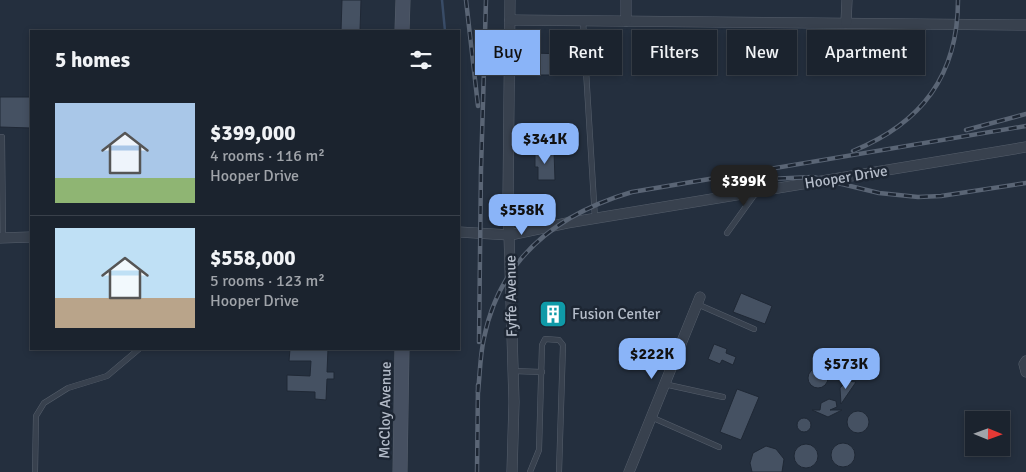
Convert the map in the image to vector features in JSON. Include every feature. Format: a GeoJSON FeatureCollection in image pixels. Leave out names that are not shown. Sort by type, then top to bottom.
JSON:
{"type":"FeatureCollection","features":[{"type":"Feature","properties":{"kind":"street"},"geometry":{"type":"LineString","coordinates":[[402,30],[403,0]]}},
{"type":"Feature","properties":{"kind":"street","name":"Fyffe Avenue"},"geometry":{"type":"LineString","coordinates":[[510,0],[508,200],[514,402],[512,472]]}},
{"type":"Feature","properties":{"kind":"street"},"geometry":{"type":"LineString","coordinates":[[626,0],[626,21]]}},
{"type":"Feature","properties":{"kind":"street"},"geometry":{"type":"LineString","coordinates":[[846,0],[846,23]]}},
{"type":"Feature","properties":{"kind":"street"},"geometry":{"type":"LineString","coordinates":[[510,20],[1026,25]]}},
{"type":"Feature","properties":{"kind":"street","name":"Hooper Drive"},"geometry":{"type":"LineString","coordinates":[[460,232],[510,235],[595,218],[755,194],[1026,147]]}},
{"type":"Feature","properties":{"kind":"street"},"geometry":{"type":"LineString","coordinates":[[2,238],[30,237]]}},
{"type":"Feature","properties":{"kind":"street"},"geometry":{"type":"LineString","coordinates":[[628,472],[698,300]]}},
{"type":"Feature","properties":{"kind":"street","name":"McCloy Avenue"},"geometry":{"type":"LineString","coordinates":[[400,472],[402,350]]}},
{"type":"Feature","properties":{"kind":"street"},"geometry":{"type":"LineString","coordinates":[[1026,361],[1024,364],[1026,372]]}},
{"type":"Feature","properties":{"kind":"lane"},"geometry":{"type":"LineString","coordinates":[[584,21],[595,218]]}},
{"type":"Feature","properties":{"kind":"lane"},"geometry":{"type":"LineString","coordinates":[[0,137],[2,137],[2,238]]}},
{"type":"Feature","properties":{"kind":"lane"},"geometry":{"type":"LineString","coordinates":[[727,233],[755,194]]}},
{"type":"Feature","properties":{"kind":"lane"},"geometry":{"type":"LineString","coordinates":[[698,300],[754,329]]}},
{"type":"Feature","properties":{"kind":"lane"},"geometry":{"type":"LineString","coordinates":[[530,472],[539,450],[542,344],[545,339],[559,340],[563,345],[559,472]]}},
{"type":"Feature","properties":{"kind":"lane"},"geometry":{"type":"LineString","coordinates":[[35,472],[36,416],[44,403],[68,388],[107,376],[138,350]]}},
{"type":"Feature","properties":{"kind":"lane"},"geometry":{"type":"LineString","coordinates":[[513,371],[542,372]]}},
{"type":"Feature","properties":{"kind":"lane"},"geometry":{"type":"LineString","coordinates":[[664,384],[723,397]]}},
{"type":"Feature","properties":{"kind":"lane"},"geometry":{"type":"LineString","coordinates":[[650,417],[719,447]]}},
{"type":"Feature","properties":{"kind":"building"},"geometry":{"type":"Polygon","coordinates":[[[342,0],[361,0],[360,30],[341,30],[342,0]]]}},
{"type":"Feature","properties":{"kind":"building"},"geometry":{"type":"Polygon","coordinates":[[[540,53],[550,54],[550,75],[540,75],[540,53]]]}},
{"type":"Feature","properties":{"kind":"building"},"geometry":{"type":"Polygon","coordinates":[[[0,97],[30,97],[30,128],[0,127],[0,97]]]}},
{"type":"Feature","properties":{"kind":"building"},"geometry":{"type":"Polygon","coordinates":[[[535,150],[554,151],[555,180],[538,180],[538,167],[535,167],[535,150]]]}},
{"type":"Feature","properties":{"kind":"building"},"geometry":{"type":"Polygon","coordinates":[[[741,293],[772,306],[765,324],[733,312],[741,293]]]}},
{"type":"Feature","properties":{"kind":"building","name":"Fusion Center"},"geometry":{"type":"Polygon","coordinates":[[[541,306],[566,308],[566,317],[563,317],[563,320],[540,320],[541,306]]]}},
{"type":"Feature","properties":{"kind":"building"},"geometry":{"type":"Polygon","coordinates":[[[714,344],[727,349],[726,353],[736,357],[733,365],[722,360],[720,364],[708,359],[714,344]]]}},
{"type":"Feature","properties":{"kind":"building"},"geometry":{"type":"Polygon","coordinates":[[[290,350],[328,350],[327,372],[334,372],[334,379],[327,379],[326,400],[315,399],[315,392],[287,391],[287,375],[310,376],[311,361],[289,361],[290,350]]]}},
{"type":"Feature","properties":{"kind":"building"},"geometry":{"type":"Polygon","coordinates":[[[818,368],[825,371],[828,378],[825,385],[818,388],[811,385],[808,378],[811,371],[818,368]]]}},
{"type":"Feature","properties":{"kind":"building"},"geometry":{"type":"Polygon","coordinates":[[[847,381],[856,382],[841,404],[840,388],[847,381]]]}},
{"type":"Feature","properties":{"kind":"building"},"geometry":{"type":"Polygon","coordinates":[[[737,389],[759,397],[741,440],[720,432],[737,389]]]}},
{"type":"Feature","properties":{"kind":"building"},"geometry":{"type":"Polygon","coordinates":[[[829,399],[836,401],[837,407],[830,410],[842,410],[828,417],[812,410],[820,410],[821,403],[829,399]]]}},
{"type":"Feature","properties":{"kind":"building"},"geometry":{"type":"Polygon","coordinates":[[[858,411],[866,414],[869,422],[866,430],[858,433],[850,430],[847,422],[850,414],[858,411]]]}},
{"type":"Feature","properties":{"kind":"building"},"geometry":{"type":"Polygon","coordinates":[[[801,418],[807,418],[811,425],[807,432],[801,432],[797,428],[797,422],[801,418]]]}},
{"type":"Feature","properties":{"kind":"building"},"geometry":{"type":"Polygon","coordinates":[[[843,443],[848,444],[854,450],[854,460],[848,466],[843,467],[838,466],[832,460],[831,455],[832,450],[838,444],[843,443]]]}},
{"type":"Feature","properties":{"kind":"building"},"geometry":{"type":"Polygon","coordinates":[[[806,444],[811,445],[817,451],[817,461],[811,467],[806,468],[801,467],[795,461],[794,456],[795,451],[801,445],[806,444]]]}},
{"type":"Feature","properties":{"kind":"building"},"geometry":{"type":"Polygon","coordinates":[[[766,446],[776,449],[784,459],[782,472],[752,472],[750,463],[753,453],[766,446]]]}},
{"type":"Feature","properties":{"kind":"waterway"},"geometry":{"type":"LineString","coordinates":[[442,0],[445,30]]}},
{"type":"Feature","properties":{"kind":"railway"},"geometry":{"type":"LineString","coordinates":[[466,0],[478,106]]}},
{"type":"Feature","properties":{"kind":"railway"},"geometry":{"type":"LineString","coordinates":[[479,342],[481,170],[486,0]]}},
{"type":"Feature","properties":{"kind":"railway"},"geometry":{"type":"LineString","coordinates":[[853,151],[877,140],[899,126],[917,111],[931,93],[943,73],[951,51],[956,27],[958,0]]}},
{"type":"Feature","properties":{"kind":"railway"},"geometry":{"type":"LineString","coordinates":[[966,130],[1026,114]]}},
{"type":"Feature","properties":{"kind":"railway"},"geometry":{"type":"LineString","coordinates":[[478,392],[484,338],[492,310],[503,285],[518,262],[536,243],[556,227],[579,213],[605,201],[632,192],[1026,126]]}},
{"type":"Feature","properties":{"kind":"railway"},"geometry":{"type":"LineString","coordinates":[[746,180],[813,177],[879,193],[918,197],[941,196],[1026,183]]}},
{"type":"Feature","properties":{"kind":"railway"},"geometry":{"type":"LineString","coordinates":[[477,472],[478,385]]}},
{"type":"Feature","properties":{"kind":"place","name":"Fusion Center"},"geometry":{"type":"Point","coordinates":[553,314]}}]}
